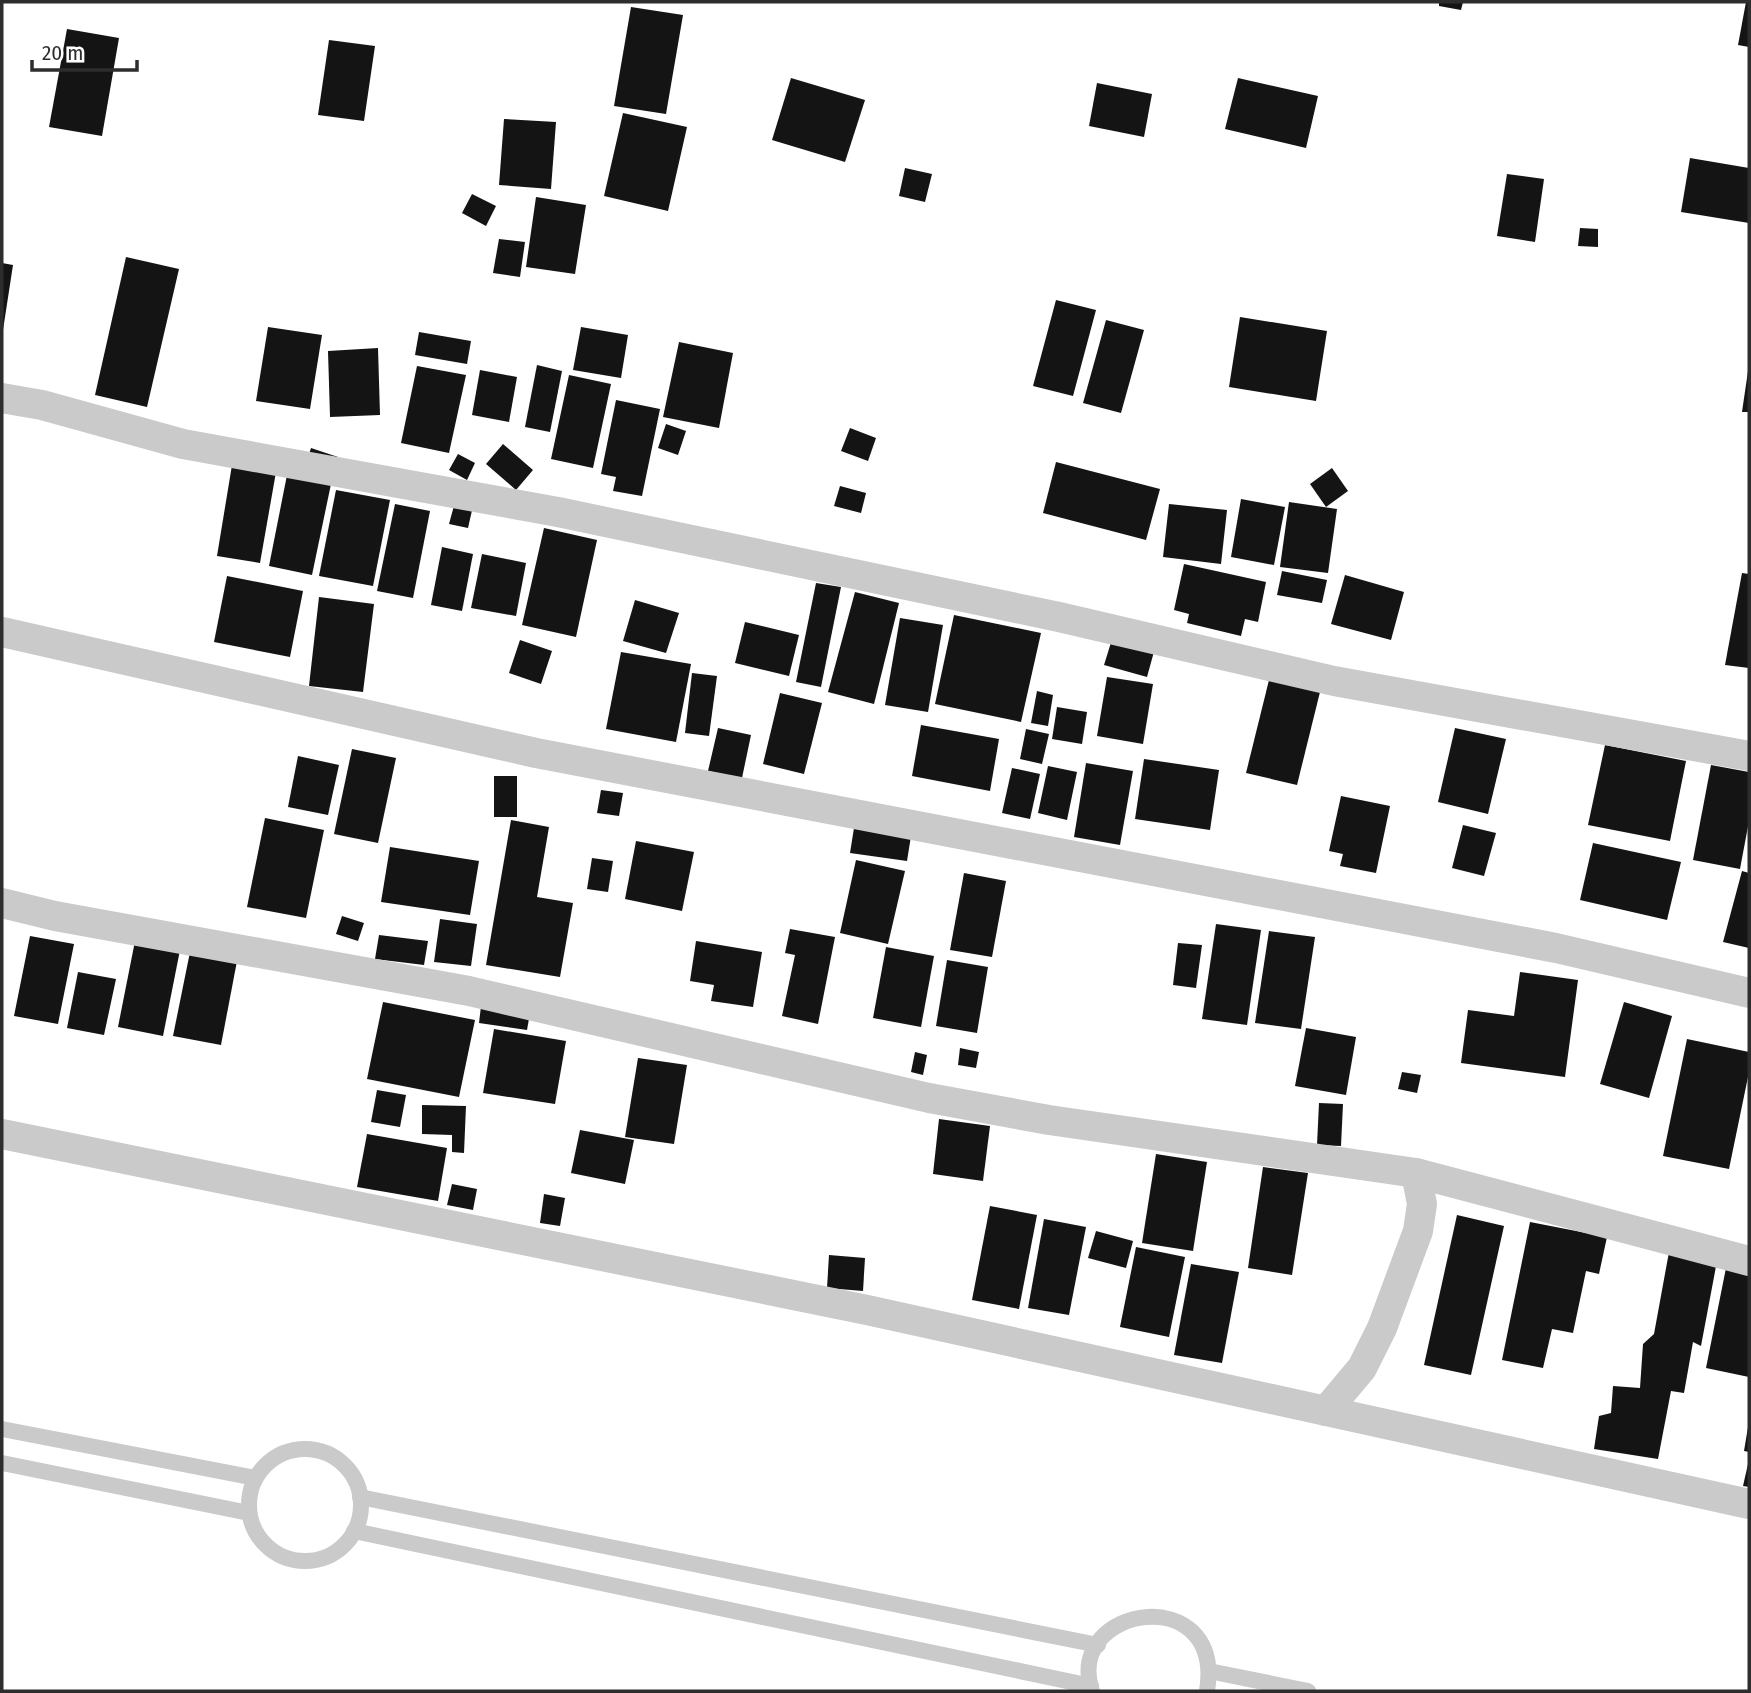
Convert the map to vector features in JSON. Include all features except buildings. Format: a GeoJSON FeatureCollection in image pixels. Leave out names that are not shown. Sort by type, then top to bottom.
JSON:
{"type":"FeatureCollection","features":[{"type":"Feature","properties":{"kind":"street"},"geometry":{"type":"LineString","coordinates":[[2,398],[42,405],[184,444],[558,512],[1059,617],[1334,681],[1749,756]]}},
{"type":"Feature","properties":{"kind":"street"},"geometry":{"type":"LineString","coordinates":[[2,632],[536,752],[1556,948],[1749,993]]}},
{"type":"Feature","properties":{"kind":"street"},"geometry":{"type":"LineString","coordinates":[[2,903],[55,916],[469,991],[929,1098],[1049,1120],[1223,1143],[1416,1173],[1749,1261]]}},
{"type":"Feature","properties":{"kind":"street"},"geometry":{"type":"LineString","coordinates":[[2,1134],[867,1310],[1749,1504]]}},
{"type":"Feature","properties":{"kind":"street"},"geometry":{"type":"LineString","coordinates":[[1326,1412],[1362,1368],[1387,1315],[1418,1231],[1422,1204],[1416,1173]]}},
{"type":"Feature","properties":{"kind":"lane"},"geometry":{"type":"LineString","coordinates":[[2,1429],[255,1478]]}},
{"type":"Feature","properties":{"kind":"lane"},"geometry":{"type":"LineString","coordinates":[[298,1449],[315,1449],[331,1455],[345,1466],[355,1480],[360,1497],[360,1515],[354,1531],[343,1546],[329,1556],[312,1561],[294,1560],[278,1555],[264,1544],[249,1513],[249,1495],[255,1478],[280,1454],[298,1449]]}},
{"type":"Feature","properties":{"kind":"lane"},"geometry":{"type":"LineString","coordinates":[[2,1463],[249,1513]]}},
{"type":"Feature","properties":{"kind":"lane"},"geometry":{"type":"LineString","coordinates":[[360,1497],[1098,1645]]}},
{"type":"Feature","properties":{"kind":"lane"},"geometry":{"type":"LineString","coordinates":[[354,1531],[1091,1689],[1092,1658],[1098,1645],[1120,1623],[1151,1615],[1166,1617],[1194,1634],[1202,1646],[1209,1671],[1207,1691]]}},
{"type":"Feature","properties":{"kind":"lane"},"geometry":{"type":"LineString","coordinates":[[1209,1671],[1308,1691]]}}]}
